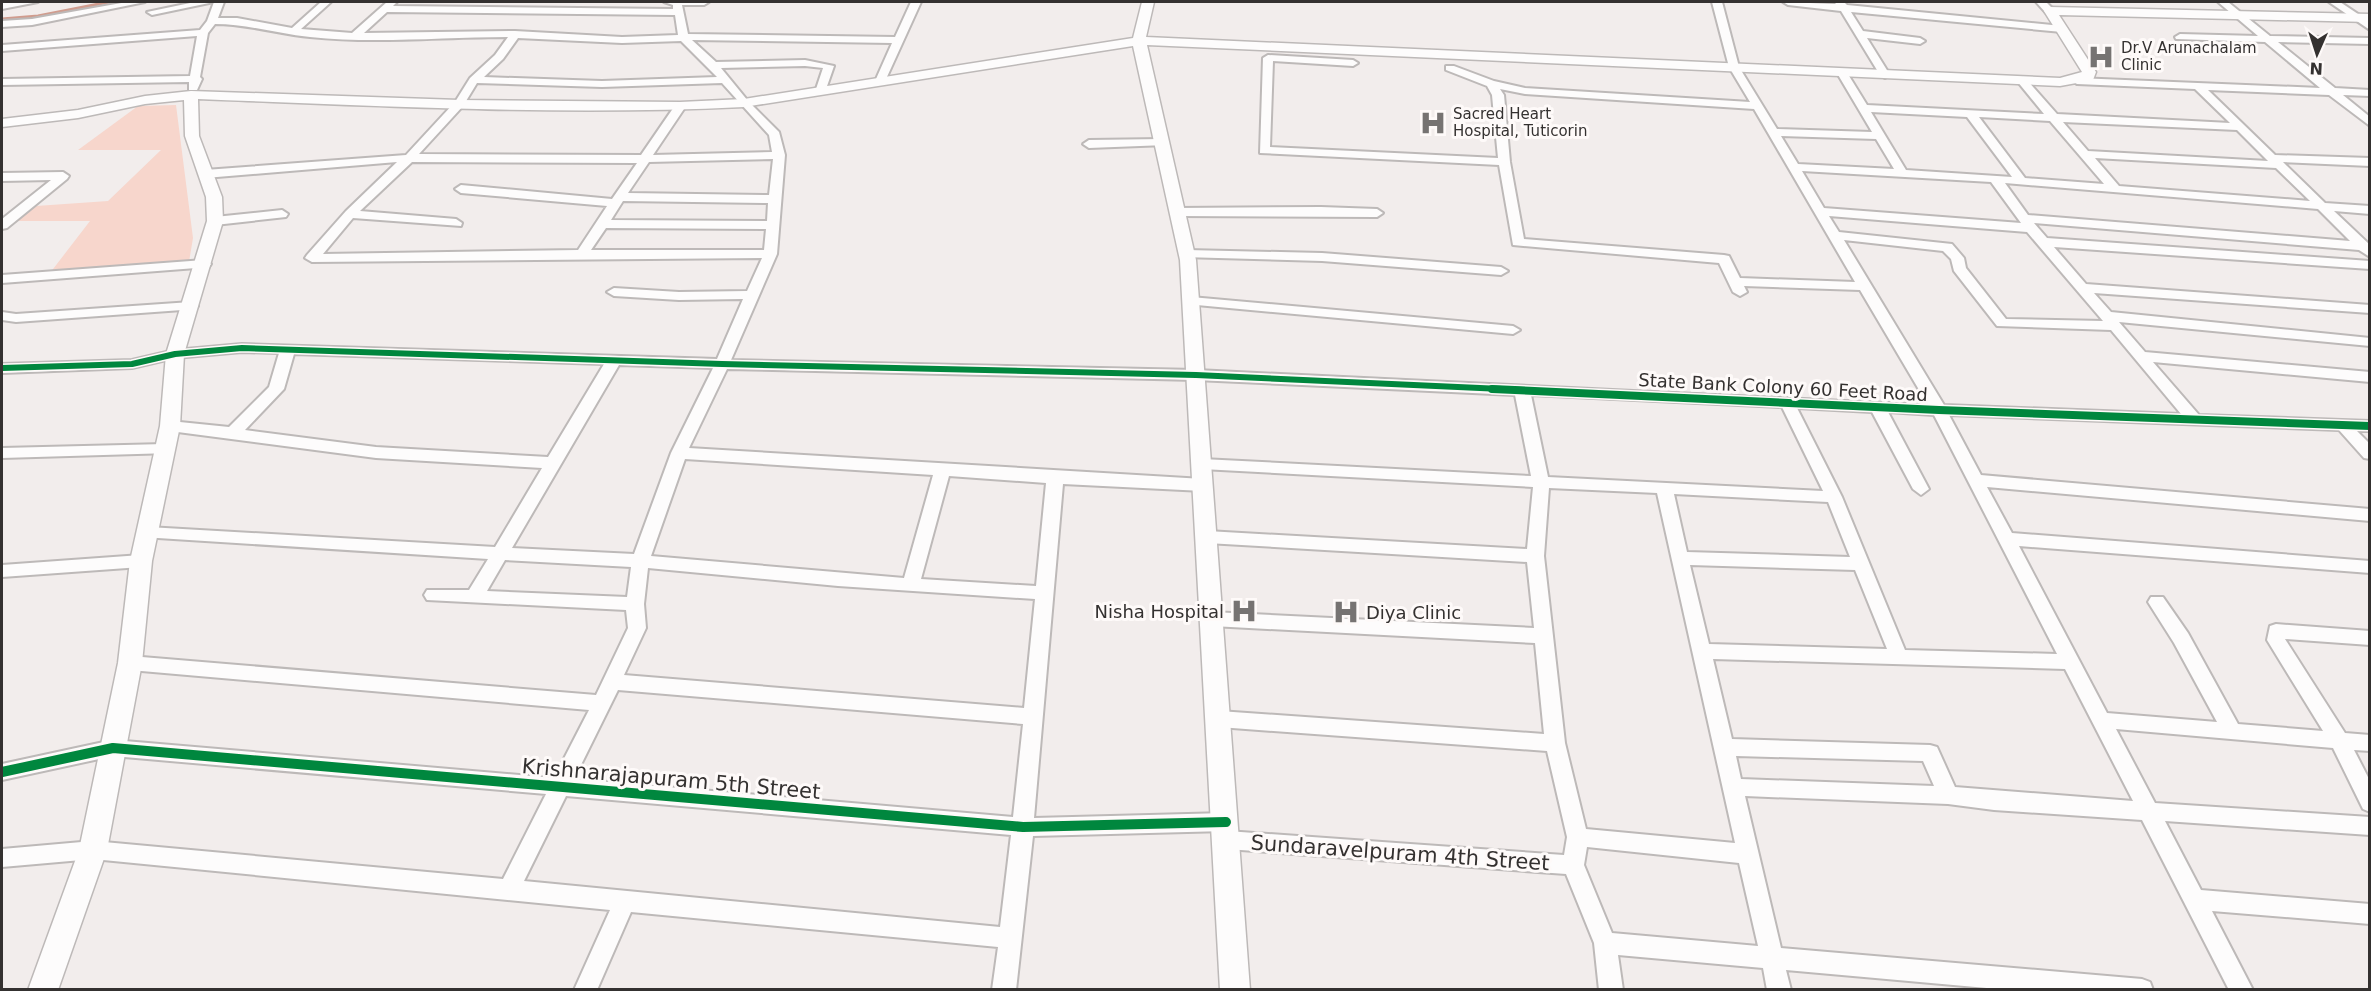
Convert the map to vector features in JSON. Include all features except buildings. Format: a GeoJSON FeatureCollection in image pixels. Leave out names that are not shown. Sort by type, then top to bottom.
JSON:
{"type":"FeatureCollection","features":[{"type":"Feature","properties":{"kind":"main road"},"geometry":{"type":"LineString","coordinates":[[1148,2],[1139,41],[1187,254],[1227,831],[1235,990]]}},
{"type":"Feature","properties":{"kind":"main road"},"geometry":{"type":"LineString","coordinates":[[2046,6],[2363,18]]}},
{"type":"Feature","properties":{"kind":"main road"},"geometry":{"type":"LineString","coordinates":[[2,123],[78,114],[194,87],[459,104],[680,106],[744,103],[881,79],[1139,41],[2022,81],[2077,81],[2088,77],[2089,72],[2046,6]]}},
{"type":"Feature","properties":{"kind":"main road"},"geometry":{"type":"LineString","coordinates":[[42,989],[93,850],[130,663],[141,561],[170,426],[175,354],[204,264],[215,221],[214,197],[192,136],[194,87]]}},
{"type":"Feature","properties":{"kind":"street"},"geometry":{"type":"LineString","coordinates":[[2,6],[33,2]]}},
{"type":"Feature","properties":{"kind":"street"},"geometry":{"type":"LineString","coordinates":[[2,24],[32,22],[140,2]]}},
{"type":"Feature","properties":{"kind":"street"},"geometry":{"type":"LineString","coordinates":[[152,12],[209,2]]}},
{"type":"Feature","properties":{"kind":"street"},"geometry":{"type":"LineString","coordinates":[[2,82],[194,87],[203,33],[212,21],[219,2]]}},
{"type":"Feature","properties":{"kind":"street"},"geometry":{"type":"LineString","coordinates":[[296,29],[326,2]]}},
{"type":"Feature","properties":{"kind":"street"},"geometry":{"type":"LineString","coordinates":[[354,36],[389,5],[477,5],[536,10],[704,2]]}},
{"type":"Feature","properties":{"kind":"street"},"geometry":{"type":"LineString","coordinates":[[881,79],[916,2]]}},
{"type":"Feature","properties":{"kind":"street"},"geometry":{"type":"LineString","coordinates":[[1717,2],[1734,67],[1755,106],[1939,410],[2242,990]]}},
{"type":"Feature","properties":{"kind":"street"},"geometry":{"type":"LineString","coordinates":[[1788,2],[1841,5],[2062,29]]}},
{"type":"Feature","properties":{"kind":"street"},"geometry":{"type":"LineString","coordinates":[[2223,2],[2370,123]]}},
{"type":"Feature","properties":{"kind":"street"},"geometry":{"type":"LineString","coordinates":[[2334,2],[2363,18],[2370,27]]}},
{"type":"Feature","properties":{"kind":"street"},"geometry":{"type":"LineString","coordinates":[[609,3],[678,5]]}},
{"type":"Feature","properties":{"kind":"street"},"geometry":{"type":"LineString","coordinates":[[508,891],[613,682],[637,628],[635,604],[640,561],[679,453],[722,364],[770,254],[779,155],[775,134],[744,103],[713,65],[684,38],[678,5]]}},
{"type":"Feature","properties":{"kind":"street"},"geometry":{"type":"LineString","coordinates":[[1841,5],[1885,75]]}},
{"type":"Feature","properties":{"kind":"street"},"geometry":{"type":"LineString","coordinates":[[536,10],[511,34],[499,57],[474,80],[459,104],[409,158],[350,214],[312,258],[770,254]]}},
{"type":"Feature","properties":{"kind":"street"},"geometry":{"type":"LineString","coordinates":[[212,21],[237,21],[296,29],[310,34],[354,36],[511,34],[622,40],[699,36],[897,40]]}},
{"type":"Feature","properties":{"kind":"street"},"geometry":{"type":"LineString","coordinates":[[2,48],[203,33]]}},
{"type":"Feature","properties":{"kind":"street"},"geometry":{"type":"LineString","coordinates":[[1860,34],[1920,41]]}},
{"type":"Feature","properties":{"kind":"street"},"geometry":{"type":"LineString","coordinates":[[2180,37],[2370,41]]}},
{"type":"Feature","properties":{"kind":"street"},"geometry":{"type":"LineString","coordinates":[[1353,63],[1268,58],[1264,150],[1504,162]]}},
{"type":"Feature","properties":{"kind":"street"},"geometry":{"type":"LineString","coordinates":[[713,65],[805,63],[829,66],[821,89]]}},
{"type":"Feature","properties":{"kind":"street"},"geometry":{"type":"LineString","coordinates":[[1450,68],[1491,84],[1526,91],[1755,106]]}},
{"type":"Feature","properties":{"kind":"street"},"geometry":{"type":"LineString","coordinates":[[1842,73],[1902,173]]}},
{"type":"Feature","properties":{"kind":"street"},"geometry":{"type":"LineString","coordinates":[[474,80],[602,84],[724,80]]}},
{"type":"Feature","properties":{"kind":"street"},"geometry":{"type":"LineString","coordinates":[[2022,81],[2115,189]]}},
{"type":"Feature","properties":{"kind":"street"},"geometry":{"type":"LineString","coordinates":[[2077,81],[2370,93]]}},
{"type":"Feature","properties":{"kind":"street"},"geometry":{"type":"LineString","coordinates":[[1491,84],[1498,95],[1504,162],[1518,242],[1724,259],[1738,287],[1865,286]]}},
{"type":"Feature","properties":{"kind":"street"},"geometry":{"type":"LineString","coordinates":[[2198,86],[2366,249]]}},
{"type":"Feature","properties":{"kind":"street"},"geometry":{"type":"LineString","coordinates":[[582,254],[680,106]]}},
{"type":"Feature","properties":{"kind":"street"},"geometry":{"type":"LineString","coordinates":[[1863,108],[2240,127]]}},
{"type":"Feature","properties":{"kind":"street"},"geometry":{"type":"LineString","coordinates":[[1969,112],[2020,181]]}},
{"type":"Feature","properties":{"kind":"street"},"geometry":{"type":"LineString","coordinates":[[1772,132],[1880,136]]}},
{"type":"Feature","properties":{"kind":"street"},"geometry":{"type":"LineString","coordinates":[[1089,144],[1162,143]]}},
{"type":"Feature","properties":{"kind":"street"},"geometry":{"type":"LineString","coordinates":[[2085,154],[2368,163]]}},
{"type":"Feature","properties":{"kind":"street"},"geometry":{"type":"LineString","coordinates":[[205,174],[409,158],[643,159],[779,155]]}},
{"type":"Feature","properties":{"kind":"street"},"geometry":{"type":"LineString","coordinates":[[1794,167],[1995,179],[2370,210]]}},
{"type":"Feature","properties":{"kind":"street"},"geometry":{"type":"LineString","coordinates":[[2,177],[63,176],[2,225]]}},
{"type":"Feature","properties":{"kind":"street"},"geometry":{"type":"LineString","coordinates":[[1995,179],[2027,223],[2194,419]]}},
{"type":"Feature","properties":{"kind":"street"},"geometry":{"type":"LineString","coordinates":[[461,189],[616,200],[775,199]]}},
{"type":"Feature","properties":{"kind":"street"},"geometry":{"type":"LineString","coordinates":[[1820,211],[2027,223],[2366,249]]}},
{"type":"Feature","properties":{"kind":"street"},"geometry":{"type":"LineString","coordinates":[[1177,212],[1377,213]]}},
{"type":"Feature","properties":{"kind":"street"},"geometry":{"type":"LineString","coordinates":[[215,221],[282,214]]}},
{"type":"Feature","properties":{"kind":"street"},"geometry":{"type":"LineString","coordinates":[[350,214],[456,223]]}},
{"type":"Feature","properties":{"kind":"street"},"geometry":{"type":"LineString","coordinates":[[601,224],[774,225]]}},
{"type":"Feature","properties":{"kind":"street"},"geometry":{"type":"LineString","coordinates":[[1834,235],[1947,247],[1957,258],[1959,268],[2002,323],[2109,321],[2370,342]]}},
{"type":"Feature","properties":{"kind":"street"},"geometry":{"type":"LineString","coordinates":[[2043,242],[2370,265]]}},
{"type":"Feature","properties":{"kind":"street"},"geometry":{"type":"LineString","coordinates":[[1187,254],[1322,257],[1501,271]]}},
{"type":"Feature","properties":{"kind":"street"},"geometry":{"type":"LineString","coordinates":[[2,279],[204,264]]}},
{"type":"Feature","properties":{"kind":"street"},"geometry":{"type":"LineString","coordinates":[[2082,288],[2370,309]]}},
{"type":"Feature","properties":{"kind":"street"},"geometry":{"type":"LineString","coordinates":[[614,292],[679,296],[752,295]]}},
{"type":"Feature","properties":{"kind":"street"},"geometry":{"type":"LineString","coordinates":[[1191,301],[1513,330]]}},
{"type":"Feature","properties":{"kind":"street"},"geometry":{"type":"LineString","coordinates":[[2,316],[16,318],[191,306]]}},
{"type":"Feature","properties":{"kind":"street","name":"State Bank Colony 60 Feet Road"},"geometry":{"type":"LineString","coordinates":[[2,368],[132,364],[175,354],[242,348],[288,349],[722,364],[1196,375],[1939,410],[2370,426]]}},
{"type":"Feature","properties":{"kind":"street"},"geometry":{"type":"LineString","coordinates":[[235,431],[276,389],[288,349]]}},
{"type":"Feature","properties":{"kind":"street"},"geometry":{"type":"LineString","coordinates":[[2139,356],[2370,376]]}},
{"type":"Feature","properties":{"kind":"street"},"geometry":{"type":"LineString","coordinates":[[475,596],[614,360]]}},
{"type":"Feature","properties":{"kind":"street"},"geometry":{"type":"LineString","coordinates":[[1522,390],[1541,483],[1535,556],[1555,743],[1578,837],[1573,866],[1605,943],[1611,990]]}},
{"type":"Feature","properties":{"kind":"street"},"geometry":{"type":"LineString","coordinates":[[1787,403],[1834,497],[1899,657]]}},
{"type":"Feature","properties":{"kind":"street"},"geometry":{"type":"LineString","coordinates":[[1877,407],[1921,489]]}},
{"type":"Feature","properties":{"kind":"street"},"geometry":{"type":"LineString","coordinates":[[2343,425],[2370,454]]}},
{"type":"Feature","properties":{"kind":"street"},"geometry":{"type":"LineString","coordinates":[[170,426],[235,431],[351,450],[413,456],[553,463]]}},
{"type":"Feature","properties":{"kind":"street"},"geometry":{"type":"LineString","coordinates":[[2,453],[165,449]]}},
{"type":"Feature","properties":{"kind":"street"},"geometry":{"type":"LineString","coordinates":[[679,453],[1055,478],[1203,475],[1541,483],[1834,497]]}},
{"type":"Feature","properties":{"kind":"street"},"geometry":{"type":"LineString","coordinates":[[911,584],[943,470]]}},
{"type":"Feature","properties":{"kind":"street"},"geometry":{"type":"LineString","coordinates":[[1004,990],[1034,717],[1055,478]]}},
{"type":"Feature","properties":{"kind":"street"},"geometry":{"type":"LineString","coordinates":[[1975,480],[2370,515]]}},
{"type":"Feature","properties":{"kind":"street"},"geometry":{"type":"LineString","coordinates":[[1664,488],[1779,990]]}},
{"type":"Feature","properties":{"kind":"street"},"geometry":{"type":"LineString","coordinates":[[148,533],[640,561],[1045,593]]}},
{"type":"Feature","properties":{"kind":"street"},"geometry":{"type":"LineString","coordinates":[[1207,537],[1535,556]]}},
{"type":"Feature","properties":{"kind":"street"},"geometry":{"type":"LineString","coordinates":[[2006,539],[2370,567]]}},
{"type":"Feature","properties":{"kind":"street"},"geometry":{"type":"LineString","coordinates":[[1679,558],[1861,564]]}},
{"type":"Feature","properties":{"kind":"street"},"geometry":{"type":"LineString","coordinates":[[2,571],[141,561]]}},
{"type":"Feature","properties":{"kind":"street"},"geometry":{"type":"LineString","coordinates":[[433,595],[635,604]]}},
{"type":"Feature","properties":{"kind":"street"},"geometry":{"type":"LineString","coordinates":[[2157,602],[2181,638],[2232,730]]}},
{"type":"Feature","properties":{"kind":"street"},"geometry":{"type":"LineString","coordinates":[[1212,619],[1544,636]]}},
{"type":"Feature","properties":{"kind":"street"},"geometry":{"type":"LineString","coordinates":[[2370,638],[2276,631],[2276,640],[2338,740],[2370,803]]}},
{"type":"Feature","properties":{"kind":"street"},"geometry":{"type":"LineString","coordinates":[[1700,651],[2070,662]]}},
{"type":"Feature","properties":{"kind":"street"},"geometry":{"type":"LineString","coordinates":[[130,663],[602,703]]}},
{"type":"Feature","properties":{"kind":"street"},"geometry":{"type":"LineString","coordinates":[[613,682],[1034,717]]}},
{"type":"Feature","properties":{"kind":"street"},"geometry":{"type":"LineString","coordinates":[[1219,719],[1555,743]]}},
{"type":"Feature","properties":{"kind":"street"},"geometry":{"type":"LineString","coordinates":[[2101,720],[2370,743]]}},
{"type":"Feature","properties":{"kind":"street"},"geometry":{"type":"LineString","coordinates":[[1723,747],[1930,753],[1948,795]]}},
{"type":"Feature","properties":{"kind":"street","name":"Krishnarajapuram 5th Street"},"geometry":{"type":"LineString","coordinates":[[2,772],[113,748],[1023,827],[1227,831]]}},
{"type":"Feature","properties":{"kind":"street"},"geometry":{"type":"LineString","coordinates":[[1732,787],[1948,795],[1994,801],[2370,826]]}},
{"type":"Feature","properties":{"kind":"street","name":"Sundaravelpuram 4th Street"},"geometry":{"type":"LineString","coordinates":[[1227,831],[1573,866]]}},
{"type":"Feature","properties":{"kind":"street"},"geometry":{"type":"LineString","coordinates":[[1578,837],[1748,854]]}},
{"type":"Feature","properties":{"kind":"street"},"geometry":{"type":"LineString","coordinates":[[2,858],[93,850],[1010,938]]}},
{"type":"Feature","properties":{"kind":"street"},"geometry":{"type":"LineString","coordinates":[[2194,899],[2370,914]]}},
{"type":"Feature","properties":{"kind":"street"},"geometry":{"type":"LineString","coordinates":[[585,990],[624,902]]}},
{"type":"Feature","properties":{"kind":"street"},"geometry":{"type":"LineString","coordinates":[[1605,943],[2142,990]]}},
{"type":"Feature","properties":{"kind":"shaded area"},"geometry":{"type":"Polygon","coordinates":[[[176,105],[193,238],[189,262],[50,273],[90,221],[16,221],[36,206],[108,201],[161,150],[78,150],[138,106],[176,105]]]}},
{"type":"Feature","properties":{"kind":"waterway"},"geometry":{"type":"LineString","coordinates":[[2,19],[38,16],[109,2]]}},
{"type":"Feature","properties":{"kind":"cycle path"},"geometry":{"type":"LineString","coordinates":[[2,368],[132,364],[175,354],[242,348],[376,351],[722,364],[1196,375],[1939,410],[2370,426]]}},
{"type":"Feature","properties":{"kind":"cycle path"},"geometry":{"type":"LineString","coordinates":[[2,772],[113,748],[1023,827],[1226,822]]}},
{"type":"Feature","properties":{"kind":"place","name":"Dr.V Arunachalam Clinic"},"geometry":{"type":"Point","coordinates":[2101,57]}},
{"type":"Feature","properties":{"kind":"place","name":"Sacred Heart Hospital, Tuticorin"},"geometry":{"type":"Point","coordinates":[1433,123]}},
{"type":"Feature","properties":{"kind":"place","name":"Nisha Hospital"},"geometry":{"type":"Point","coordinates":[1244,611]}},
{"type":"Feature","properties":{"kind":"place","name":"Diya Clinic"},"geometry":{"type":"Point","coordinates":[1346,612]}}]}
